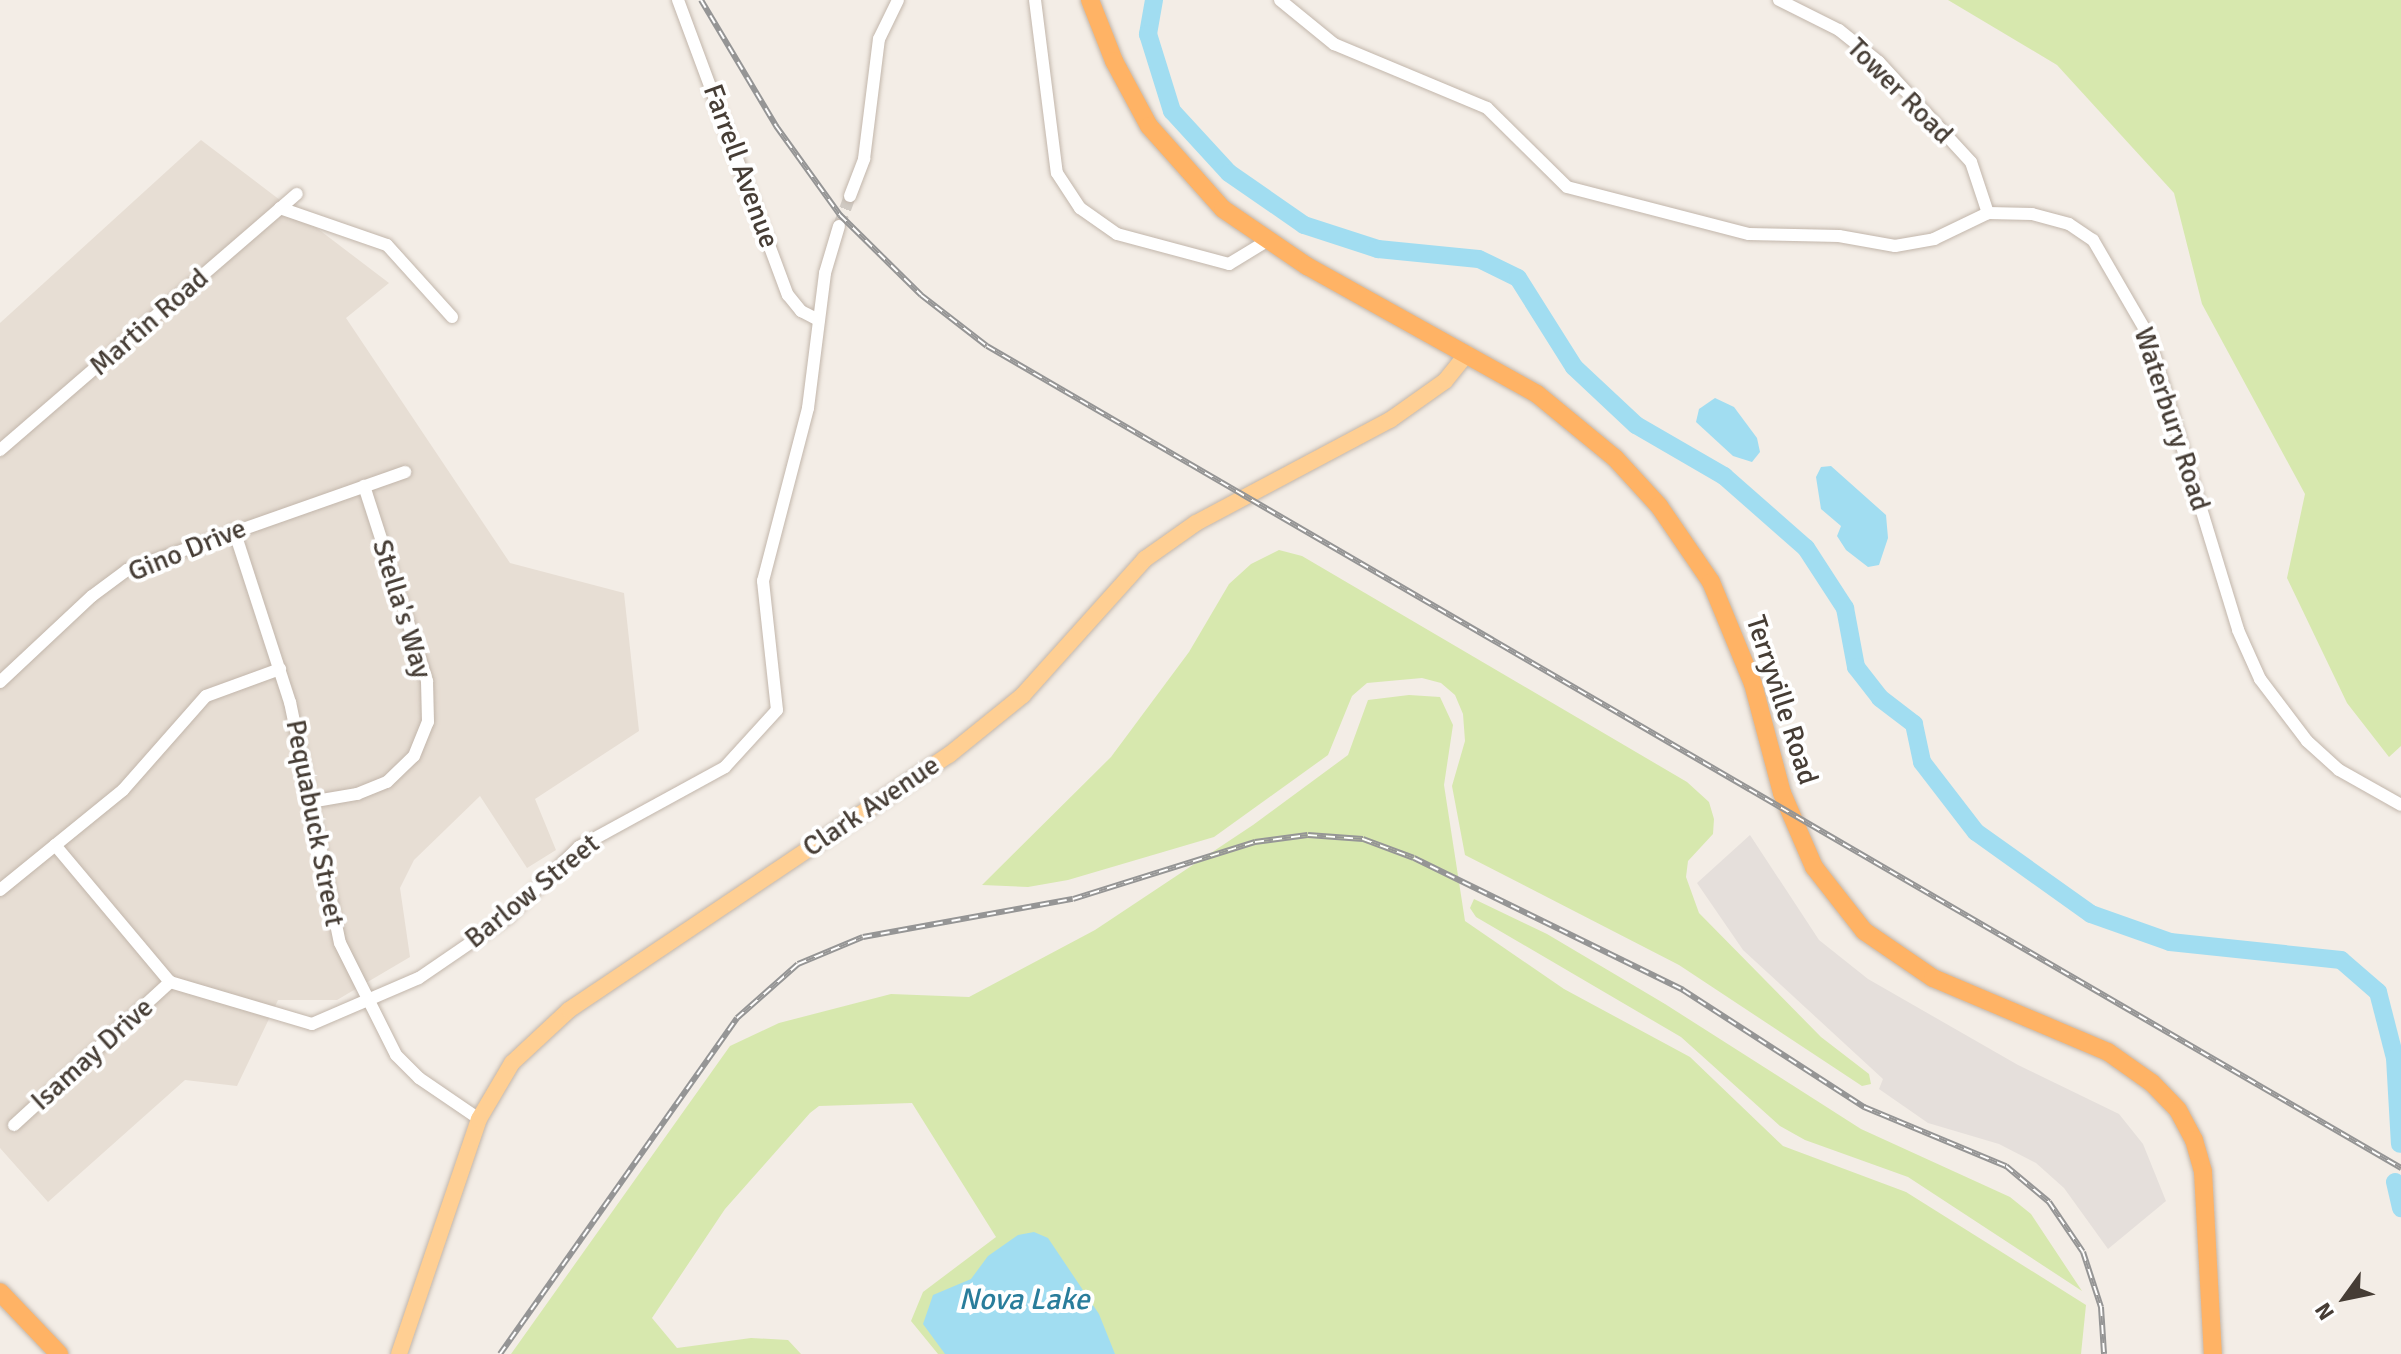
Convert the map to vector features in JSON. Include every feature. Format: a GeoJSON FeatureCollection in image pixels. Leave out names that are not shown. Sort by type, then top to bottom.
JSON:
{"type":"FeatureCollection","features":[{"type":"Feature","properties":{"kind":"highway","name":"Terryville Road"},"geometry":{"type":"LineString","coordinates":[[1090,0],[1114,61],[1149,126],[1223,209],[1267,241],[1516,380],[1587,433],[1636,479],[1675,528],[1711,582],[1753,684],[1782,793],[1814,867],[1864,931],[1933,978],[2108,1052],[2152,1083],[2178,1110],[2194,1140],[2203,1172],[2213,1354]]}},
{"type":"Feature","properties":{"kind":"highway"},"geometry":{"type":"LineString","coordinates":[[0,1292],[59,1354]]}},
{"type":"Feature","properties":{"kind":"main road","name":"Clark Avenue"},"geometry":{"type":"LineString","coordinates":[[399,1354],[479,1119],[512,1063],[569,1010],[949,755],[1023,695],[1145,559],[1196,523],[1390,420],[1445,381],[1467,354]]}},
{"type":"Feature","properties":{"kind":"street","name":"Farrell Avenue"},"geometry":{"type":"LineString","coordinates":[[678,0],[788,295],[801,311],[819,320]]}},
{"type":"Feature","properties":{"kind":"street"},"geometry":{"type":"LineString","coordinates":[[850,196],[864,159],[879,39],[898,0]]}},
{"type":"Feature","properties":{"kind":"street"},"geometry":{"type":"LineString","coordinates":[[1035,0],[1057,173],[1080,208],[1117,234],[1229,264],[1267,241]]}},
{"type":"Feature","properties":{"kind":"street","name":"Waterbury Road"},"geometry":{"type":"LineString","coordinates":[[1280,0],[1334,44],[1487,108],[1567,187],[1749,234],[1839,236],[1895,246],[1934,239],[1988,213],[2032,214],[2069,224],[2093,240],[2108,260],[2148,335],[2238,630],[2260,679],[2307,741],[2339,770],[2401,805]]}},
{"type":"Feature","properties":{"kind":"street","name":"Tower Road"},"geometry":{"type":"LineString","coordinates":[[1779,0],[1839,30],[1879,62],[1971,162],[1988,213]]}},
{"type":"Feature","properties":{"kind":"street","name":"Martin Road"},"geometry":{"type":"LineString","coordinates":[[0,450],[297,194]]}},
{"type":"Feature","properties":{"kind":"street"},"geometry":{"type":"LineString","coordinates":[[280,208],[387,245],[452,317]]}},
{"type":"Feature","properties":{"kind":"street","name":"Barlow Street"},"geometry":{"type":"LineString","coordinates":[[170,982],[312,1024],[367,1003],[419,978],[508,917],[579,847],[725,767],[777,710],[763,581],[808,408],[819,320],[839,226]]}},
{"type":"Feature","properties":{"kind":"street","name":"Gino Drive"},"geometry":{"type":"LineString","coordinates":[[0,682],[92,596],[127,570],[405,472]]}},
{"type":"Feature","properties":{"kind":"street","name":"Stella's Way"},"geometry":{"type":"LineString","coordinates":[[310,802],[366,792],[387,782],[414,756],[428,722],[427,681],[364,486]]}},
{"type":"Feature","properties":{"kind":"street","name":"Pequabuck Street"},"geometry":{"type":"LineString","coordinates":[[234,530],[280,669],[333,924],[367,1003],[406,1067],[479,1119]]}},
{"type":"Feature","properties":{"kind":"street"},"geometry":{"type":"LineString","coordinates":[[0,890],[123,790],[206,696],[280,669]]}},
{"type":"Feature","properties":{"kind":"street"},"geometry":{"type":"LineString","coordinates":[[55,845],[170,982]]}},
{"type":"Feature","properties":{"kind":"street","name":"Isamay Drive"},"geometry":{"type":"LineString","coordinates":[[14,1125],[170,982]]}},
{"type":"Feature","properties":{"kind":"shaded area"},"geometry":{"type":"Polygon","coordinates":[[[201,140],[389,283],[346,318],[510,563],[624,593],[639,731],[535,799],[556,850],[527,868],[480,796],[414,860],[400,888],[410,957],[337,1000],[278,1000],[237,1086],[185,1080],[48,1202],[0,1148],[0,323],[201,140]]]}},
{"type":"Feature","properties":{"kind":"shaded area"},"geometry":{"type":"Polygon","coordinates":[[[1750,835],[1819,940],[1868,979],[2018,1065],[2119,1114],[2143,1144],[2166,1201],[2108,1249],[2064,1188],[2036,1163],[1999,1144],[1928,1123],[1879,1089],[1883,1079],[1743,950],[1697,883],[1750,835]]]}},
{"type":"Feature","properties":{"kind":"green space"},"geometry":{"type":"Polygon","coordinates":[[[1948,0],[2401,0],[2401,746],[2389,757],[2347,703],[2287,578],[2305,494],[2202,304],[2174,193],[2057,65],[1948,0]]]}},
{"type":"Feature","properties":{"kind":"green space"},"geometry":{"type":"Polygon","coordinates":[[[1279,550],[1302,556],[1687,782],[1709,802],[1714,819],[1713,834],[1688,861],[1686,877],[1699,913],[1821,1037],[1869,1074],[1871,1084],[1862,1086],[1679,965],[1465,855],[1452,786],[1465,741],[1463,714],[1455,695],[1441,683],[1422,678],[1367,683],[1352,696],[1328,755],[1214,837],[1068,880],[1028,887],[982,885],[1111,757],[1189,652],[1229,584],[1251,564],[1279,550]]]}},
{"type":"Feature","properties":{"kind":"green space"},"geometry":{"type":"Polygon","coordinates":[[[1409,695],[1440,697],[1453,725],[1444,785],[1465,921],[1564,989],[1690,1057],[1783,1146],[1906,1192],[2086,1305],[2081,1354],[938,1354],[911,1321],[923,1292],[996,1237],[912,1103],[819,1106],[810,1113],[725,1209],[652,1318],[677,1348],[751,1338],[788,1340],[801,1354],[511,1354],[730,1046],[779,1023],[891,994],[969,997],[1095,930],[1253,825],[1348,755],[1368,700],[1409,695]]]}},
{"type":"Feature","properties":{"kind":"green space"},"geometry":{"type":"Polygon","coordinates":[[[1474,899],[1547,934],[1665,1004],[1861,1129],[2010,1197],[2031,1214],[2082,1291],[1908,1177],[1805,1140],[1780,1126],[1681,1037],[1476,917],[1470,908],[1474,899]]]}},
{"type":"Feature","properties":{"kind":"water"},"geometry":{"type":"Polygon","coordinates":[[[1715,398],[1734,407],[1757,438],[1760,452],[1752,462],[1733,456],[1696,422],[1699,409],[1715,398]]]}},
{"type":"Feature","properties":{"kind":"water"},"geometry":{"type":"Polygon","coordinates":[[[1831,466],[1886,515],[1888,538],[1879,565],[1868,567],[1846,550],[1837,536],[1841,526],[1821,509],[1816,477],[1821,467],[1831,466]]]}},
{"type":"Feature","properties":{"kind":"water","name":"Nova Lake"},"geometry":{"type":"Polygon","coordinates":[[[1034,1232],[1048,1238],[1099,1314],[1115,1354],[945,1354],[923,1324],[933,1295],[971,1279],[988,1256],[1018,1235],[1034,1232]]]}},
{"type":"Feature","properties":{"kind":"waterway"},"geometry":{"type":"LineString","coordinates":[[1154,0],[1148,34],[1172,111],[1229,173],[1304,225],[1378,249],[1479,259],[1518,278],[1574,367],[1636,425],[1724,476],[1806,548],[1845,608],[1856,667],[1880,698],[1914,724],[1922,762],[1976,832],[2091,914],[2170,942],[2341,960],[2378,992],[2395,1058],[2400,1144]]}},
{"type":"Feature","properties":{"kind":"waterway"},"geometry":{"type":"LineString","coordinates":[[2395,1182],[2401,1208]]}},
{"type":"Feature","properties":{"kind":"tunnel"},"geometry":{"type":"LineString","coordinates":[[839,226],[850,196]]}},
{"type":"Feature","properties":{"kind":"railway"},"geometry":{"type":"LineString","coordinates":[[701,0],[776,126],[840,215],[921,295],[987,346],[2401,1168]]}},
{"type":"Feature","properties":{"kind":"railway"},"geometry":{"type":"LineString","coordinates":[[500,1354],[737,1018],[798,964],[863,937],[1073,899],[1255,842],[1308,835],[1363,839],[1414,858],[1683,990],[1864,1107],[2006,1166],[2049,1202],[2083,1252],[2101,1307],[2104,1354]]}}]}
